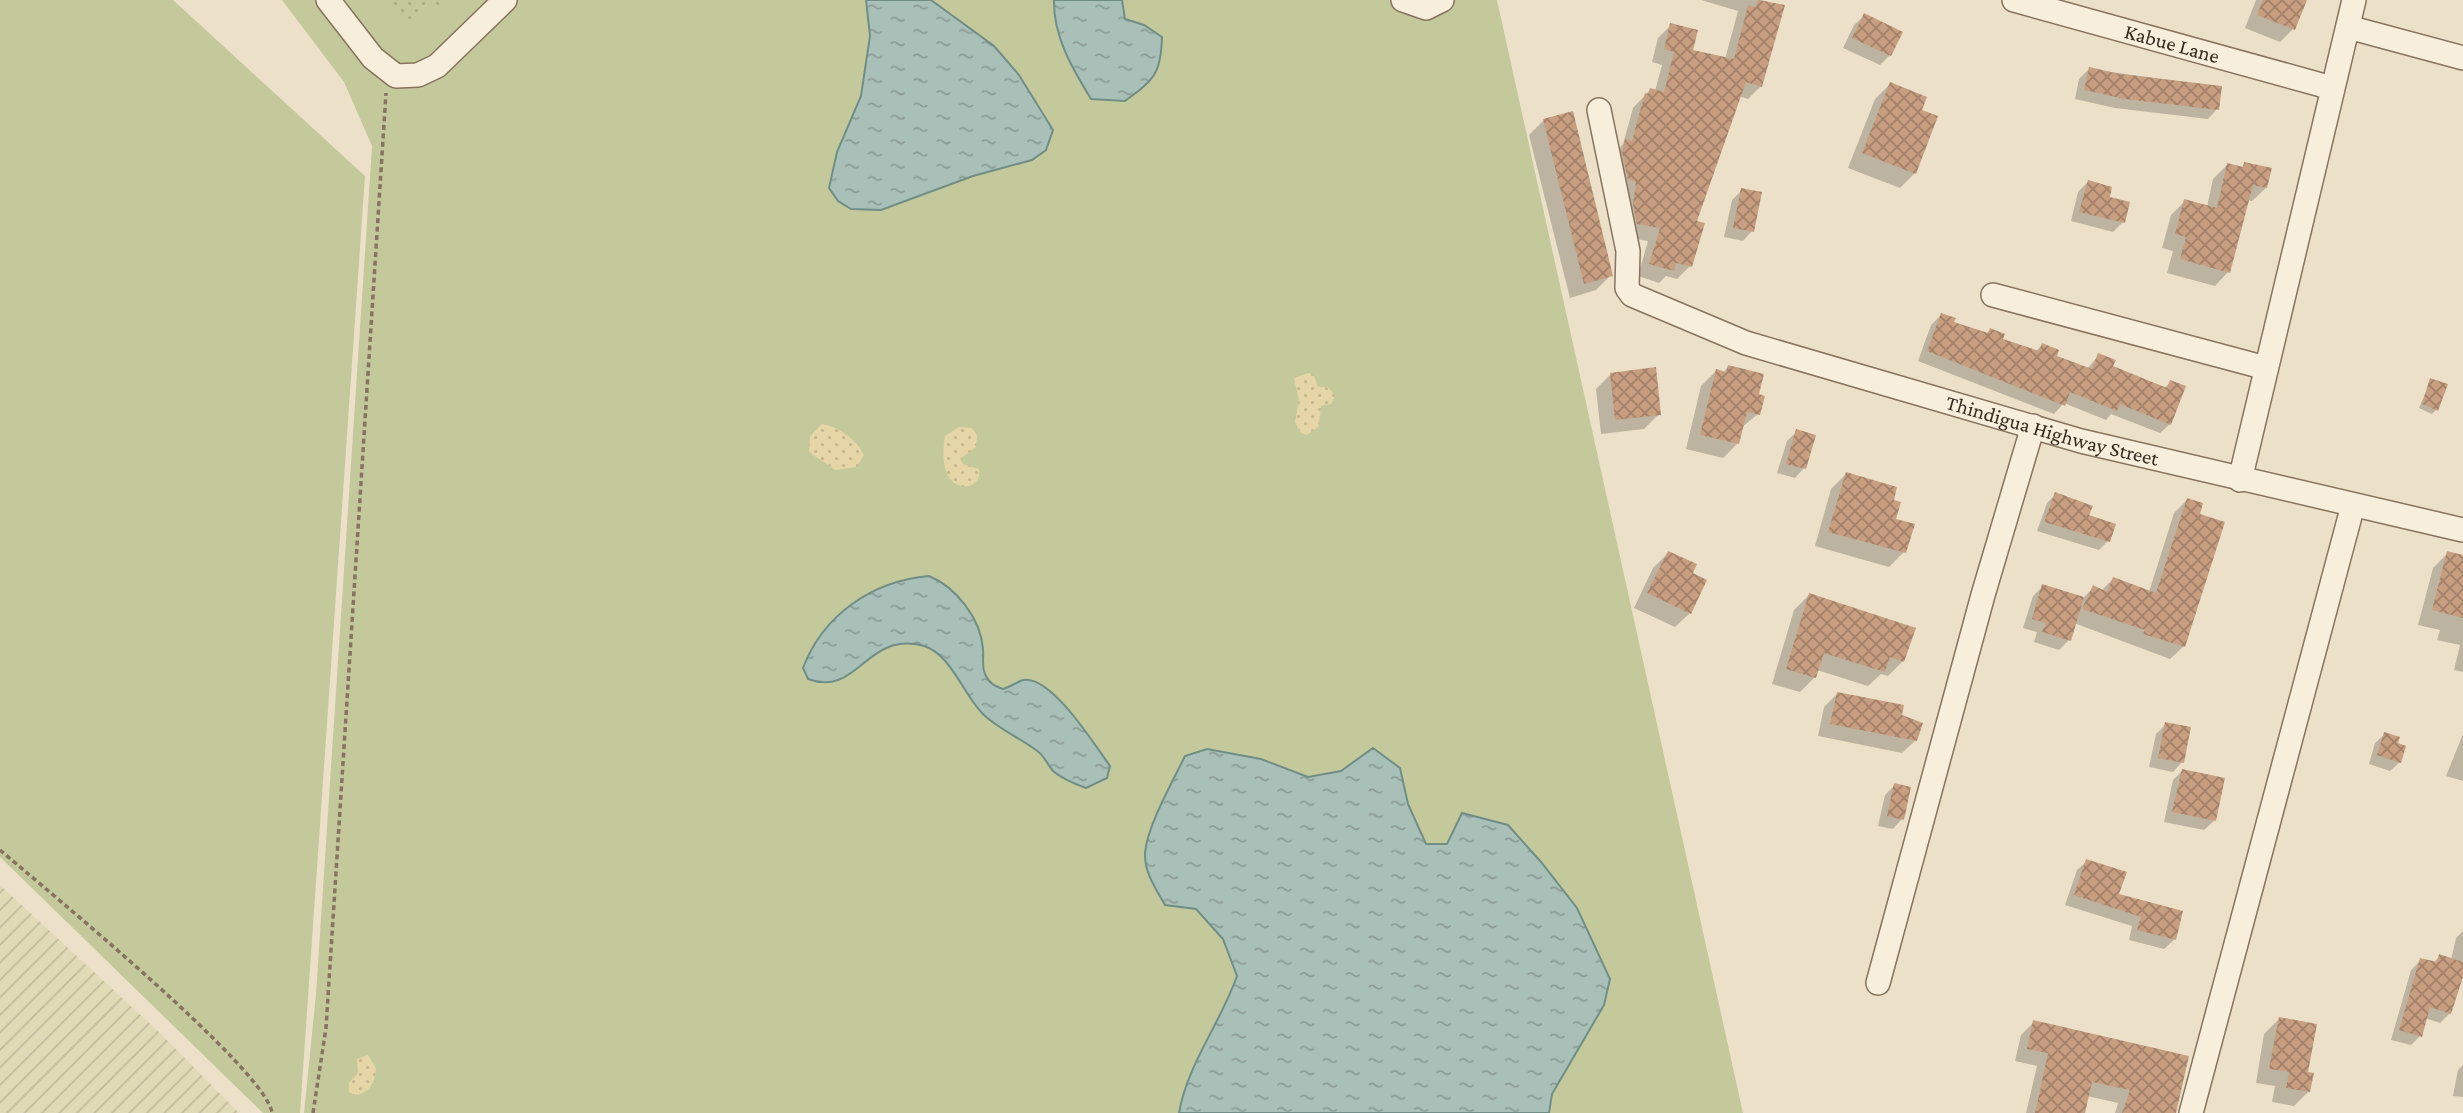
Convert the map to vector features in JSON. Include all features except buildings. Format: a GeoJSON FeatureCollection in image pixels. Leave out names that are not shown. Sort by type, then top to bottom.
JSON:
{"type":"FeatureCollection","features":[{"type":"Feature","properties":{"kind":"street"},"geometry":{"type":"LineString","coordinates":[[328,0],[373,58],[396,76],[418,75],[437,66],[505,0]]}},
{"type":"Feature","properties":{"kind":"street"},"geometry":{"type":"LineString","coordinates":[[1403,0],[1426,8],[1442,0]]}},
{"type":"Feature","properties":{"kind":"street","name":"Kabue Lane"},"geometry":{"type":"LineString","coordinates":[[2014,0],[2332,88]]}},
{"type":"Feature","properties":{"kind":"street"},"geometry":{"type":"LineString","coordinates":[[2240,480],[2354,0]]}},
{"type":"Feature","properties":{"kind":"street"},"geometry":{"type":"LineString","coordinates":[[2347,27],[2463,58]]}},
{"type":"Feature","properties":{"kind":"street","name":"Thindigua Highway Street"},"geometry":{"type":"LineString","coordinates":[[1599,110],[1628,251],[1627,288],[1632,295],[1746,343],[2033,426],[2240,480],[2463,530]]}},
{"type":"Feature","properties":{"kind":"street"},"geometry":{"type":"LineString","coordinates":[[1993,295],[2266,368]]}},
{"type":"Feature","properties":{"kind":"street"},"geometry":{"type":"LineString","coordinates":[[1878,983],[1983,596],[2033,426]]}},
{"type":"Feature","properties":{"kind":"street"},"geometry":{"type":"LineString","coordinates":[[2191,1113],[2353,505]]}},
{"type":"Feature","properties":{"kind":"path"},"geometry":{"type":"LineString","coordinates":[[313,1113],[326,1028],[387,69]]}},
{"type":"Feature","properties":{"kind":"path"},"geometry":{"type":"LineString","coordinates":[[0,850],[168,995],[250,1076],[272,1113]]}},
{"type":"Feature","properties":{"kind":"shaded area"},"geometry":{"type":"Polygon","coordinates":[[[0,885],[160,1033],[239,1113],[0,1113],[0,885]]]}},
{"type":"Feature","properties":{"kind":"green space"},"geometry":{"type":"Polygon","coordinates":[[[0,0],[173,0],[365,176],[300,1113],[263,1113],[0,857],[0,0]]]}},
{"type":"Feature","properties":{"kind":"green space"},"geometry":{"type":"Polygon","coordinates":[[[282,0],[1497,0],[1743,1113],[304,1113],[316,994],[372,146],[344,82],[282,0]]]}},
{"type":"Feature","properties":{"kind":"green space"},"geometry":{"type":"Polygon","coordinates":[[[387,0],[448,0],[405,21],[387,0]]]}},
{"type":"Feature","properties":{"kind":"sand"},"geometry":{"type":"Polygon","coordinates":[[[1309,373],[1314,376],[1318,387],[1328,387],[1335,396],[1331,404],[1321,406],[1319,426],[1307,435],[1301,433],[1295,422],[1299,401],[1294,378],[1309,373]]]}},
{"type":"Feature","properties":{"kind":"sand"},"geometry":{"type":"Polygon","coordinates":[[[822,424],[841,431],[852,439],[864,455],[857,467],[835,470],[809,452],[810,436],[822,424]]]}},
{"type":"Feature","properties":{"kind":"sand"},"geometry":{"type":"Polygon","coordinates":[[[959,427],[972,428],[977,435],[976,447],[960,459],[963,464],[979,469],[979,477],[975,483],[968,486],[953,482],[947,472],[944,457],[945,436],[959,427]]]}},
{"type":"Feature","properties":{"kind":"sand"},"geometry":{"type":"Polygon","coordinates":[[[368,1055],[376,1068],[374,1078],[368,1090],[354,1095],[349,1092],[349,1083],[358,1073],[357,1059],[368,1055]]]}},
{"type":"Feature","properties":{"kind":"water"},"geometry":{"type":"Polygon","coordinates":[[[866,0],[931,0],[994,46],[1019,75],[1053,130],[1046,150],[1032,160],[973,176],[881,210],[851,209],[838,201],[829,188],[837,152],[861,96],[870,36],[866,0]]]}},
{"type":"Feature","properties":{"kind":"water"},"geometry":{"type":"Polygon","coordinates":[[[1054,0],[1122,0],[1125,19],[1144,25],[1162,37],[1160,60],[1154,75],[1125,101],[1091,99],[1060,39],[1054,0]]]}},
{"type":"Feature","properties":{"kind":"water"},"geometry":{"type":"Polygon","coordinates":[[[929,576],[957,596],[978,626],[984,670],[989,681],[1003,689],[1023,680],[1034,681],[1046,688],[1072,714],[1110,766],[1107,778],[1086,788],[1057,774],[1039,752],[983,714],[950,666],[934,650],[924,646],[904,644],[888,647],[839,680],[825,682],[808,679],[803,668],[812,649],[823,632],[852,604],[888,585],[929,576]]]}},
{"type":"Feature","properties":{"kind":"water"},"geometry":{"type":"Polygon","coordinates":[[[1373,748],[1400,768],[1408,804],[1426,844],[1447,844],[1462,813],[1508,825],[1577,908],[1610,979],[1604,1005],[1552,1094],[1549,1113],[1179,1113],[1189,1078],[1237,976],[1223,939],[1196,909],[1165,905],[1146,867],[1145,853],[1150,830],[1185,756],[1207,749],[1261,759],[1308,777],[1341,771],[1373,748]]]}}]}
